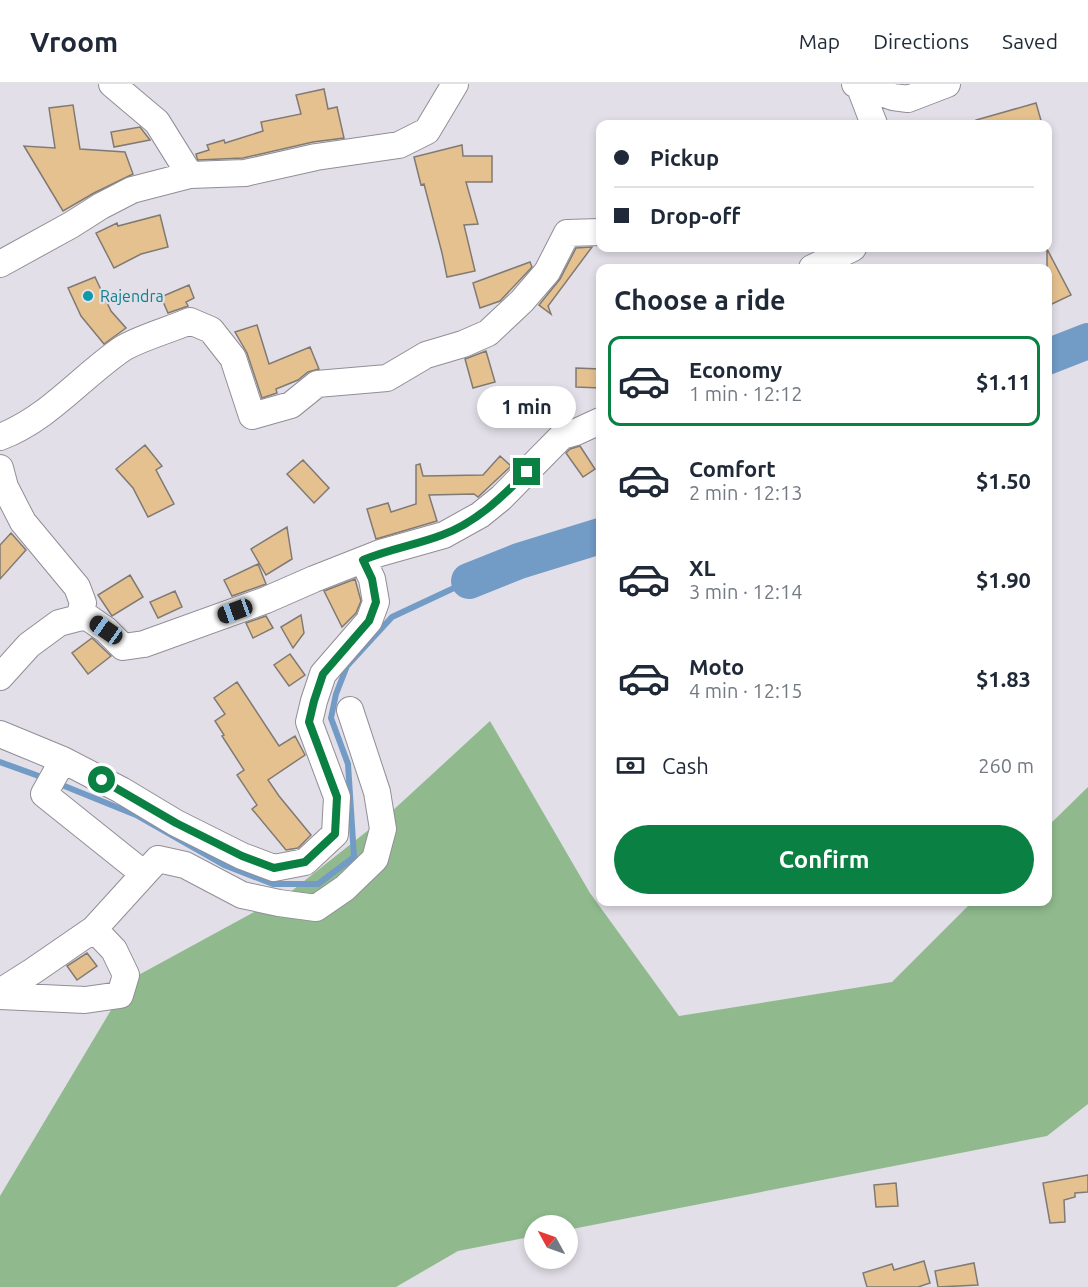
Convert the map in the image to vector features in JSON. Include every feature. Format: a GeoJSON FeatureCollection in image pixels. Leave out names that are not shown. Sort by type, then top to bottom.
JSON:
{"type":"FeatureCollection","features":[{"type":"Feature","properties":{"kind":"street"},"geometry":{"type":"LineString","coordinates":[[111,84],[157,122],[190,175]]}},
{"type":"Feature","properties":{"kind":"street"},"geometry":{"type":"LineString","coordinates":[[0,264],[132,190],[190,175],[245,173],[316,157],[399,145],[427,130],[455,84]]}},
{"type":"Feature","properties":{"kind":"street"},"geometry":{"type":"LineString","coordinates":[[857,84],[893,97],[909,99],[947,84]]}},
{"type":"Feature","properties":{"kind":"street"},"geometry":{"type":"LineString","coordinates":[[857,84],[872,120]]}},
{"type":"Feature","properties":{"kind":"street"},"geometry":{"type":"LineString","coordinates":[[0,437],[19,430],[124,348],[190,321],[211,330],[233,358],[252,416],[291,405],[317,384],[387,378],[426,355],[463,344],[488,333],[522,301],[546,272],[567,233],[596,232]]}},
{"type":"Feature","properties":{"kind":"street"},"geometry":{"type":"LineString","coordinates":[[820,264],[845,252]]}},
{"type":"Feature","properties":{"kind":"street"},"geometry":{"type":"LineString","coordinates":[[0,677],[29,645],[59,623],[86,616],[106,630],[123,647],[144,644],[266,600],[380,553],[444,535],[480,515],[501,498],[562,436],[596,423]]}},
{"type":"Feature","properties":{"kind":"street"},"geometry":{"type":"LineString","coordinates":[[0,468],[5,487],[23,522],[77,587],[83,603],[79,618]]}},
{"type":"Feature","properties":{"kind":"street"},"geometry":{"type":"LineString","coordinates":[[0,734],[63,760],[121,790],[176,823],[242,856],[274,868],[305,862],[335,834],[337,797],[309,722],[323,674],[369,621],[376,602],[372,579],[363,560]]}},
{"type":"Feature","properties":{"kind":"street"},"geometry":{"type":"LineString","coordinates":[[0,994],[94,929],[158,860],[185,865],[242,895],[279,903],[316,908],[345,888],[375,859],[383,829],[377,792],[350,710]]}},
{"type":"Feature","properties":{"kind":"street"},"geometry":{"type":"LineString","coordinates":[[63,760],[44,794],[144,874]]}},
{"type":"Feature","properties":{"kind":"street"},"geometry":{"type":"LineString","coordinates":[[0,994],[85,1000],[120,995],[126,975],[114,950],[94,929]]}},
{"type":"Feature","properties":{"kind":"green space"},"geometry":{"type":"Polygon","coordinates":[[[490,721],[596,901],[596,906],[599,906],[679,1016],[892,982],[968,906],[1052,906],[1052,822],[1088,787],[1088,1104],[1047,1136],[578,1228],[578,1215],[524,1215],[524,1238],[458,1251],[396,1287],[0,1287],[0,1196],[120,995],[133,978],[289,893],[390,813],[490,721]]]}},
{"type":"Feature","properties":{"kind":"building"},"geometry":{"type":"Polygon","coordinates":[[[324,89],[328,109],[337,107],[344,138],[313,142],[243,158],[198,160],[196,154],[209,150],[207,145],[224,140],[225,143],[263,131],[261,122],[301,114],[296,95],[324,89]]]}},
{"type":"Feature","properties":{"kind":"building"},"geometry":{"type":"Polygon","coordinates":[[[1036,103],[1041,120],[976,120],[1036,103]]]}},
{"type":"Feature","properties":{"kind":"building"},"geometry":{"type":"Polygon","coordinates":[[[73,105],[80,149],[125,152],[133,174],[63,211],[24,146],[55,148],[49,108],[73,105]]]}},
{"type":"Feature","properties":{"kind":"building"},"geometry":{"type":"Polygon","coordinates":[[[140,127],[150,140],[114,147],[111,132],[140,127]]]}},
{"type":"Feature","properties":{"kind":"building"},"geometry":{"type":"Polygon","coordinates":[[[462,145],[463,156],[492,156],[492,182],[466,182],[478,224],[464,225],[475,271],[447,277],[424,184],[421,185],[414,157],[462,145]]]}},
{"type":"Feature","properties":{"kind":"building"},"geometry":{"type":"Polygon","coordinates":[[[160,215],[168,247],[141,254],[114,268],[96,233],[117,223],[118,226],[160,215]]]}},
{"type":"Feature","properties":{"kind":"building"},"geometry":{"type":"Polygon","coordinates":[[[592,247],[548,306],[551,314],[539,305],[560,279],[576,248],[592,247]]]}},
{"type":"Feature","properties":{"kind":"building"},"geometry":{"type":"Polygon","coordinates":[[[1049,252],[1071,295],[1052,304],[1052,264],[1047,264],[1049,252]]]}},
{"type":"Feature","properties":{"kind":"building"},"geometry":{"type":"Polygon","coordinates":[[[530,262],[532,267],[500,301],[480,308],[473,283],[530,262]]]}},
{"type":"Feature","properties":{"kind":"building"},"geometry":{"type":"Polygon","coordinates":[[[95,277],[111,311],[126,328],[104,344],[81,316],[68,288],[95,277]]]}},
{"type":"Feature","properties":{"kind":"building"},"geometry":{"type":"Polygon","coordinates":[[[189,285],[194,298],[186,302],[188,306],[168,313],[161,297],[189,285]]]}},
{"type":"Feature","properties":{"kind":"building"},"geometry":{"type":"Polygon","coordinates":[[[257,325],[269,364],[310,347],[319,369],[308,372],[298,380],[276,389],[277,393],[262,398],[247,353],[235,332],[257,325]]]}},
{"type":"Feature","properties":{"kind":"building"},"geometry":{"type":"Polygon","coordinates":[[[486,351],[495,382],[473,388],[465,359],[486,351]]]}},
{"type":"Feature","properties":{"kind":"building"},"geometry":{"type":"Polygon","coordinates":[[[576,368],[596,369],[596,388],[576,387],[576,368]]]}},
{"type":"Feature","properties":{"kind":"building"},"geometry":{"type":"Polygon","coordinates":[[[145,445],[162,466],[156,470],[174,504],[148,517],[133,488],[116,469],[145,445]]]}},
{"type":"Feature","properties":{"kind":"building"},"geometry":{"type":"Polygon","coordinates":[[[580,446],[595,469],[583,477],[566,453],[580,446]]]}},
{"type":"Feature","properties":{"kind":"building"},"geometry":{"type":"Polygon","coordinates":[[[500,456],[511,466],[478,497],[474,494],[429,495],[437,521],[376,539],[367,509],[388,503],[391,512],[416,504],[416,465],[420,464],[423,476],[483,475],[500,456]]]}},
{"type":"Feature","properties":{"kind":"building"},"geometry":{"type":"Polygon","coordinates":[[[303,460],[329,488],[314,503],[287,474],[303,460]]]}},
{"type":"Feature","properties":{"kind":"building"},"geometry":{"type":"Polygon","coordinates":[[[287,527],[292,559],[266,575],[251,549],[287,527]]]}},
{"type":"Feature","properties":{"kind":"building"},"geometry":{"type":"Polygon","coordinates":[[[11,533],[26,550],[0,579],[0,545],[11,533]]]}},
{"type":"Feature","properties":{"kind":"building"},"geometry":{"type":"Polygon","coordinates":[[[258,564],[266,584],[232,596],[224,580],[258,564]]]}},
{"type":"Feature","properties":{"kind":"building"},"geometry":{"type":"Polygon","coordinates":[[[130,575],[143,597],[112,616],[98,595],[130,575]]]}},
{"type":"Feature","properties":{"kind":"building"},"geometry":{"type":"Polygon","coordinates":[[[355,579],[361,601],[356,613],[342,627],[324,591],[355,579]]]}},
{"type":"Feature","properties":{"kind":"building"},"geometry":{"type":"Polygon","coordinates":[[[175,591],[182,607],[158,618],[150,602],[175,591]]]}},
{"type":"Feature","properties":{"kind":"building"},"geometry":{"type":"Polygon","coordinates":[[[301,615],[304,633],[293,648],[281,627],[301,615]]]}},
{"type":"Feature","properties":{"kind":"building"},"geometry":{"type":"Polygon","coordinates":[[[266,616],[273,628],[253,638],[246,623],[266,616]]]}},
{"type":"Feature","properties":{"kind":"building"},"geometry":{"type":"Polygon","coordinates":[[[92,638],[111,656],[88,674],[72,653],[92,638]]]}},
{"type":"Feature","properties":{"kind":"building"},"geometry":{"type":"Polygon","coordinates":[[[290,654],[305,675],[289,686],[274,665],[290,654]]]}},
{"type":"Feature","properties":{"kind":"building"},"geometry":{"type":"Polygon","coordinates":[[[237,682],[279,746],[295,736],[305,755],[268,780],[311,835],[298,848],[286,850],[252,809],[257,805],[237,775],[244,770],[215,721],[225,714],[214,698],[237,682]]]}},
{"type":"Feature","properties":{"kind":"building"},"geometry":{"type":"Polygon","coordinates":[[[87,953],[97,966],[77,980],[67,966],[87,953]]]}},
{"type":"Feature","properties":{"kind":"building"},"geometry":{"type":"Polygon","coordinates":[[[1088,1175],[1088,1192],[1075,1193],[1075,1197],[1064,1200],[1065,1222],[1050,1223],[1043,1183],[1088,1175]]]}},
{"type":"Feature","properties":{"kind":"building"},"geometry":{"type":"Polygon","coordinates":[[[896,1183],[898,1206],[876,1207],[874,1185],[896,1183]]]}},
{"type":"Feature","properties":{"kind":"building"},"geometry":{"type":"Polygon","coordinates":[[[924,1261],[930,1283],[918,1287],[867,1287],[863,1273],[892,1264],[894,1270],[924,1261]]]}},
{"type":"Feature","properties":{"kind":"building"},"geometry":{"type":"Polygon","coordinates":[[[974,1263],[978,1285],[938,1287],[935,1271],[974,1263]]]}},
{"type":"Feature","properties":{"kind":"waterway"},"geometry":{"type":"LineString","coordinates":[[1052,355],[1088,341]]}},
{"type":"Feature","properties":{"kind":"waterway"},"geometry":{"type":"LineString","coordinates":[[469,581],[519,561],[596,537]]}},
{"type":"Feature","properties":{"kind":"waterway"},"geometry":{"type":"LineString","coordinates":[[57,783],[136,815],[224,865],[273,884],[318,884],[354,857],[348,764],[331,718],[336,694],[347,666],[392,617],[469,581]]}},
{"type":"Feature","properties":{"kind":"waterway"},"geometry":{"type":"LineString","coordinates":[[0,762],[47,779]]}},
{"type":"Feature","properties":{"kind":"place","name":"Rajendra"},"geometry":{"type":"Point","coordinates":[88,296]}},
{"type":"Feature","properties":{"kind":"route"},"geometry":{"type":"LineString","coordinates":[[102,780],[176,823],[242,856],[274,868],[305,862],[335,834],[337,797],[309,722],[323,674],[369,621],[376,602],[372,579],[363,560],[444,535],[480,515],[527,472]]}}]}
